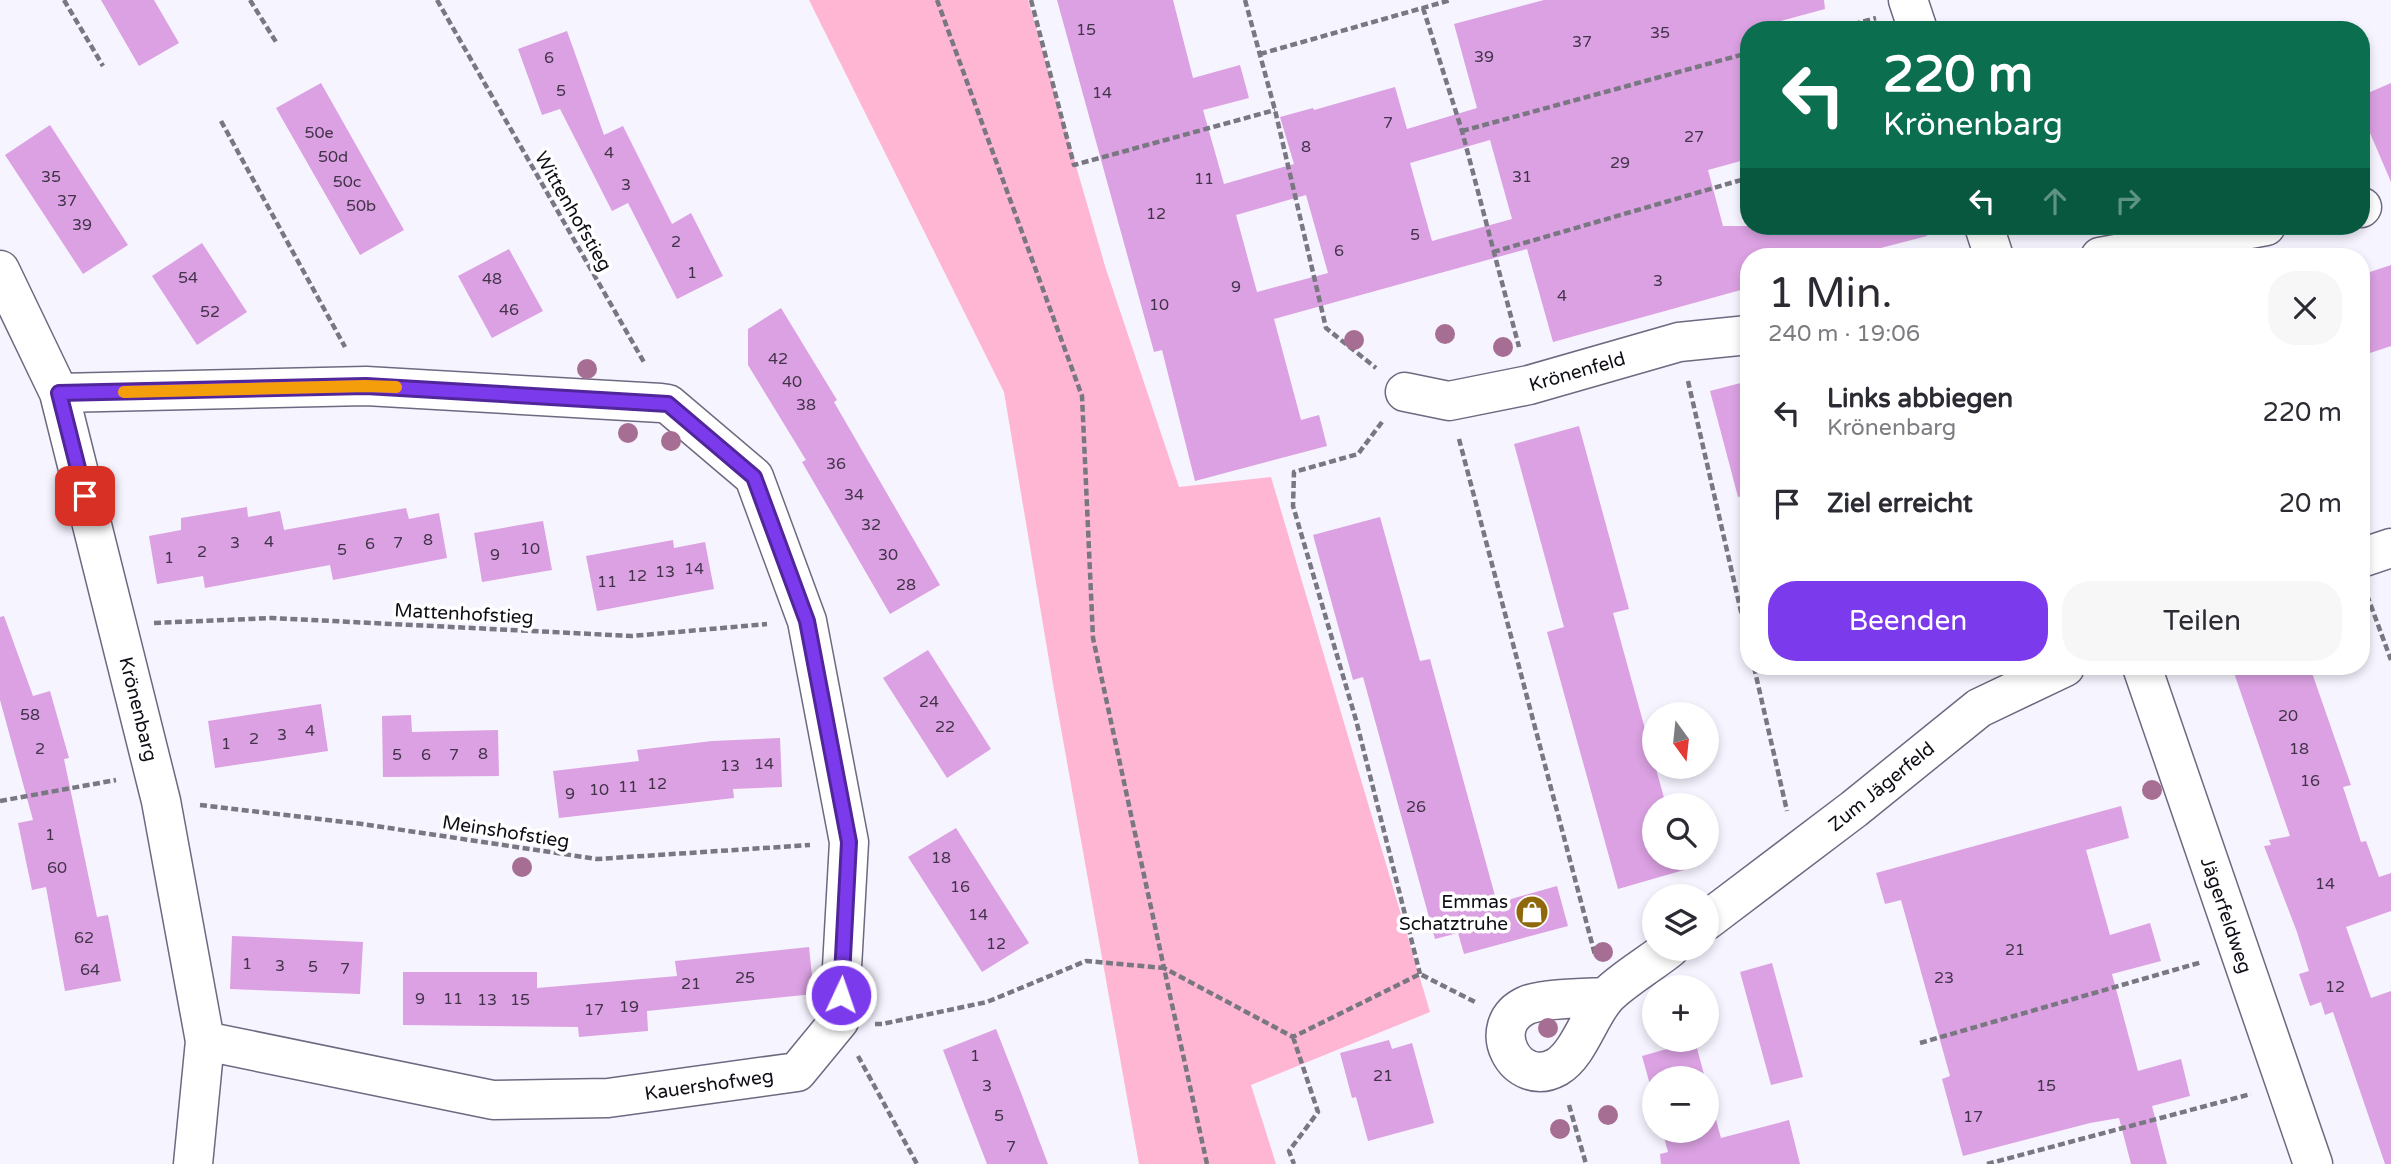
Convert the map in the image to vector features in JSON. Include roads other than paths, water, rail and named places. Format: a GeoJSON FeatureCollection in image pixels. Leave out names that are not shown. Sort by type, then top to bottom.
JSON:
{"type":"FeatureCollection","features":[{"type":"Feature","properties":{"kind":"street"},"geometry":{"type":"LineString","coordinates":[[1908,0],[1915,21]]}},
{"type":"Feature","properties":{"kind":"street"},"geometry":{"type":"LineString","coordinates":[[2148,248],[2218,235]]}},
{"type":"Feature","properties":{"kind":"street","name":"Krönenbarg"},"geometry":{"type":"LineString","coordinates":[[0,271],[59,393],[157,787],[205,1041],[193,1164]]}},
{"type":"Feature","properties":{"kind":"street","name":"Krönenfeld"},"geometry":{"type":"LineString","coordinates":[[1405,393],[1449,401],[1529,385],[1679,342],[1740,336]]}},
{"type":"Feature","properties":{"kind":"street","name":"Kauershofweg"},"geometry":{"type":"LineString","coordinates":[[59,393],[366,386],[668,404],[754,477],[807,621],[849,842],[839,1021],[797,1072],[608,1098],[493,1100],[205,1041]]}},
{"type":"Feature","properties":{"kind":"street"},"geometry":{"type":"LineString","coordinates":[[2370,568],[2391,548]]}},
{"type":"Feature","properties":{"kind":"street","name":"Zum Jägerfeld"},"geometry":{"type":"LineString","coordinates":[[1719,911],[1797,853],[1979,708],[2048,675]]}},
{"type":"Feature","properties":{"kind":"street","name":"Jägerfeldweg"},"geometry":{"type":"LineString","coordinates":[[2145,675],[2313,1164]]}},
{"type":"Feature","properties":{"kind":"street"},"geometry":{"type":"LineString","coordinates":[[1606,996],[1537,1003],[1517,1011],[1510,1019],[1505,1039],[1513,1058],[1520,1065],[1539,1072],[1557,1067],[1569,1055],[1606,996],[1653,961]]}},
{"type":"Feature","properties":{"kind":"place","name":"Emmas Schatztruhe"},"geometry":{"type":"Point","coordinates":[1532,912]}}]}
